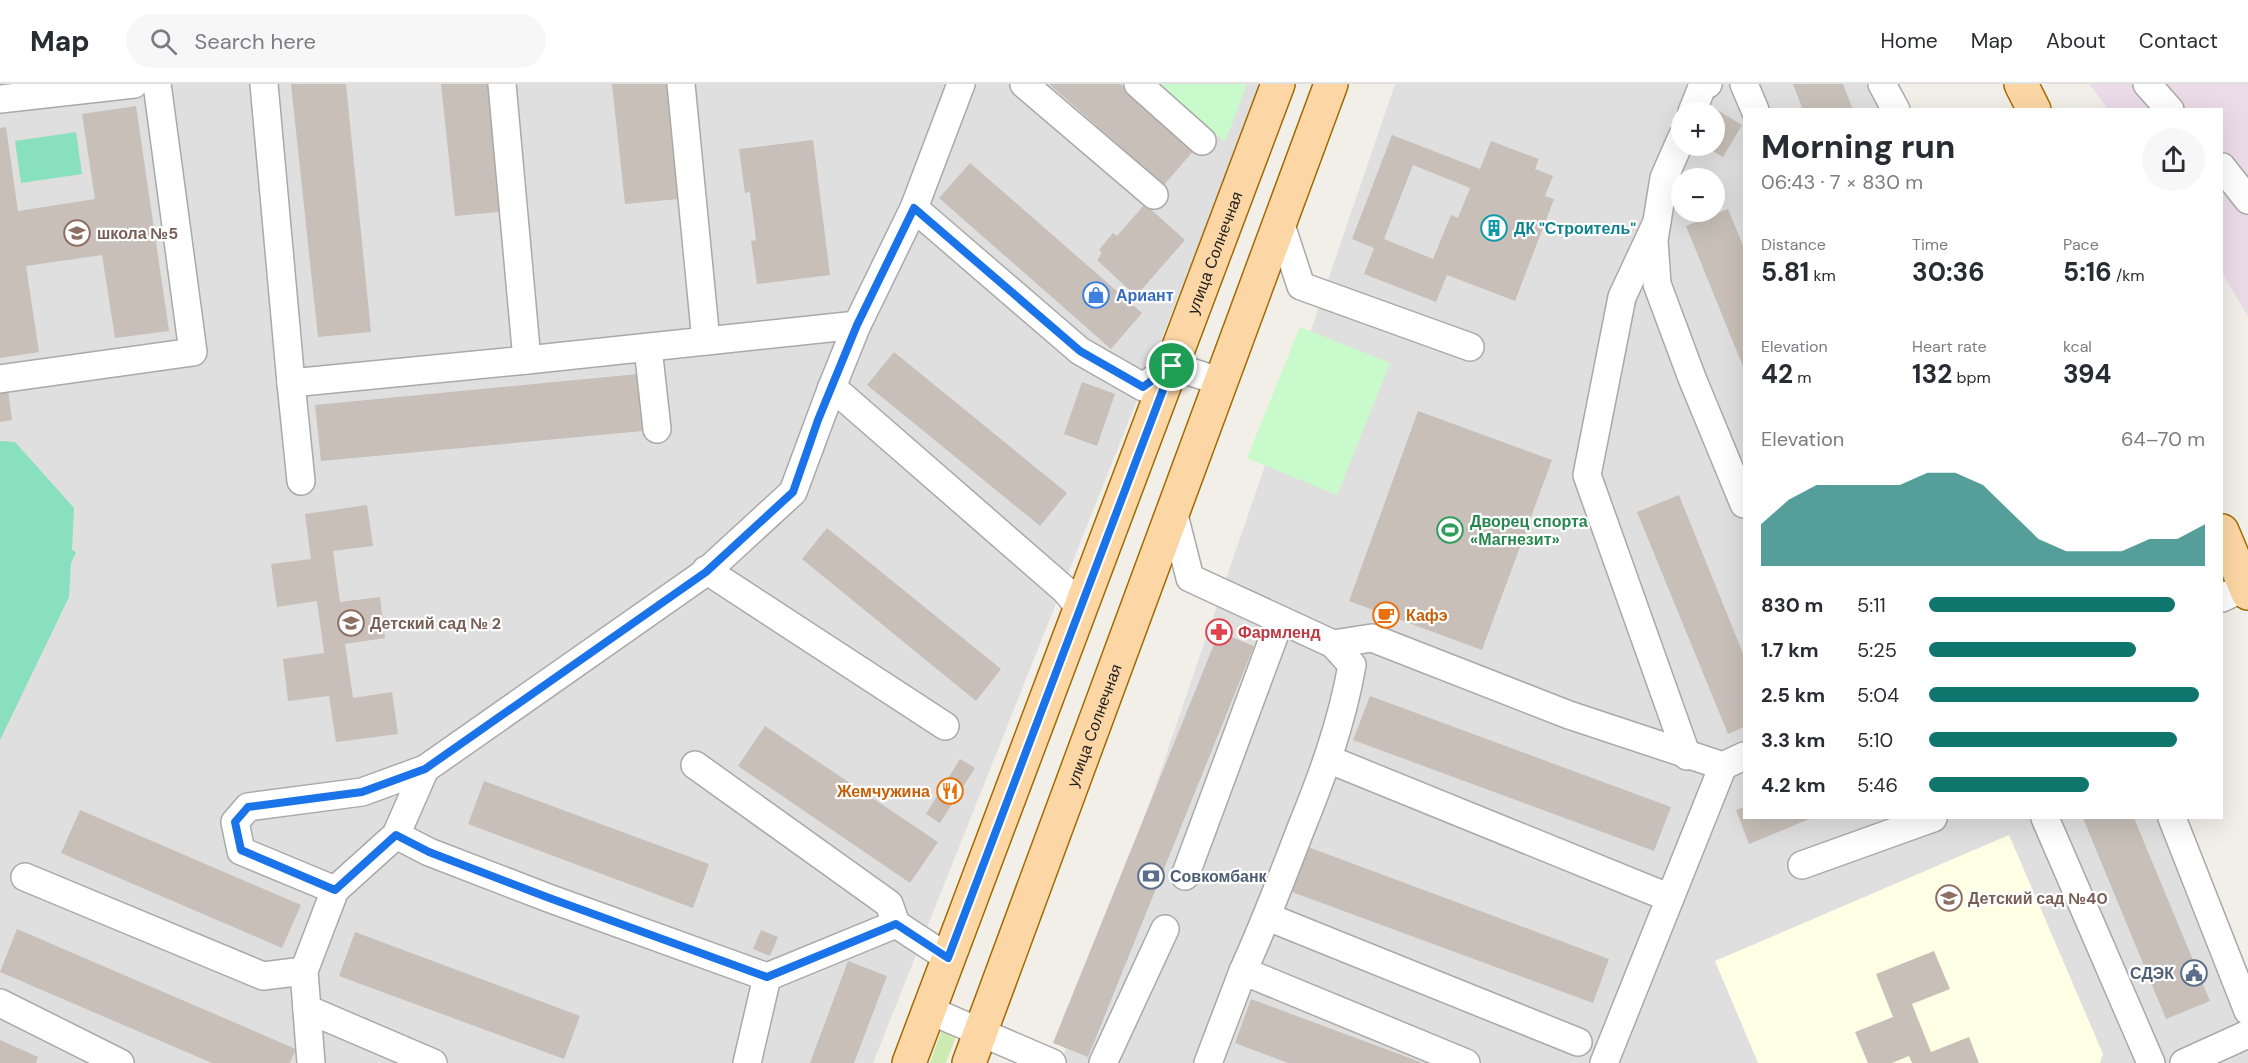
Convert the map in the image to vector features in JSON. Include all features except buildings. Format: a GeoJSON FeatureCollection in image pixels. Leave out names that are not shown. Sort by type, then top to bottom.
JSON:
{"type":"FeatureCollection","features":[{"type":"Feature","properties":{"kind":"main road","name":"улица Солнечная"},"geometry":{"type":"LineString","coordinates":[[909,1063],[1278,84]]}},
{"type":"Feature","properties":{"kind":"main road","name":"улица Солнечная"},"geometry":{"type":"LineString","coordinates":[[969,1063],[1331,84]]}},
{"type":"Feature","properties":{"kind":"main road"},"geometry":{"type":"LineString","coordinates":[[2021,84],[2033,108]]}},
{"type":"Feature","properties":{"kind":"main road"},"geometry":{"type":"LineString","coordinates":[[2223,535],[2238,593]]}},
{"type":"Feature","properties":{"kind":"street"},"geometry":{"type":"LineString","coordinates":[[0,99],[134,84]]}},
{"type":"Feature","properties":{"kind":"street"},"geometry":{"type":"LineString","coordinates":[[0,379],[193,352],[157,84]]}},
{"type":"Feature","properties":{"kind":"street"},"geometry":{"type":"LineString","coordinates":[[264,84],[301,481]]}},
{"type":"Feature","properties":{"kind":"street"},"geometry":{"type":"LineString","coordinates":[[502,84],[527,360]]}},
{"type":"Feature","properties":{"kind":"street"},"geometry":{"type":"LineString","coordinates":[[681,84],[706,341]]}},
{"type":"Feature","properties":{"kind":"street"},"geometry":{"type":"LineString","coordinates":[[335,890],[241,850],[235,822],[248,807],[362,792],[425,769],[706,570],[793,492],[857,325],[914,208],[961,84]]}},
{"type":"Feature","properties":{"kind":"street"},"geometry":{"type":"LineString","coordinates":[[1024,84],[1154,195]]}},
{"type":"Feature","properties":{"kind":"street"},"geometry":{"type":"LineString","coordinates":[[1138,84],[1202,141]]}},
{"type":"Feature","properties":{"kind":"street"},"geometry":{"type":"LineString","coordinates":[[1744,84],[1754,108]]}},
{"type":"Feature","properties":{"kind":"street"},"geometry":{"type":"LineString","coordinates":[[1882,84],[1895,108]]}},
{"type":"Feature","properties":{"kind":"street"},"geometry":{"type":"LineString","coordinates":[[2147,84],[2168,108]]}},
{"type":"Feature","properties":{"kind":"street"},"geometry":{"type":"LineString","coordinates":[[1695,102],[1701,85]]}},
{"type":"Feature","properties":{"kind":"street"},"geometry":{"type":"LineString","coordinates":[[1674,156],[1664,178],[1654,240],[1657,284],[1692,378],[1743,502]]}},
{"type":"Feature","properties":{"kind":"street"},"geometry":{"type":"LineString","coordinates":[[2223,168],[2248,200]]}},
{"type":"Feature","properties":{"kind":"street"},"geometry":{"type":"LineString","coordinates":[[914,208],[1080,351],[1143,387],[1172,366],[1222,382]]}},
{"type":"Feature","properties":{"kind":"street"},"geometry":{"type":"LineString","coordinates":[[1280,222],[1301,286],[1470,347]]}},
{"type":"Feature","properties":{"kind":"street"},"geometry":{"type":"LineString","coordinates":[[1657,222],[1622,297],[1587,476],[1687,756]]}},
{"type":"Feature","properties":{"kind":"street"},"geometry":{"type":"LineString","coordinates":[[291,383],[857,325]]}},
{"type":"Feature","properties":{"kind":"street"},"geometry":{"type":"LineString","coordinates":[[648,348],[657,429]]}},
{"type":"Feature","properties":{"kind":"street"},"geometry":{"type":"LineString","coordinates":[[832,387],[1065,590],[1080,608]]}},
{"type":"Feature","properties":{"kind":"street"},"geometry":{"type":"LineString","coordinates":[[1173,511],[1190,578],[1333,644],[1352,666],[1346,701],[1328,759],[1268,916],[1243,971],[1208,1063]]}},
{"type":"Feature","properties":{"kind":"street"},"geometry":{"type":"LineString","coordinates":[[706,570],[945,726]]}},
{"type":"Feature","properties":{"kind":"street"},"geometry":{"type":"LineString","coordinates":[[1185,876],[1281,620]]}},
{"type":"Feature","properties":{"kind":"street"},"geometry":{"type":"LineString","coordinates":[[1333,644],[1372,638],[1569,715],[1687,756],[1734,761],[1670,897],[1604,1063]]}},
{"type":"Feature","properties":{"kind":"street"},"geometry":{"type":"LineString","coordinates":[[1328,759],[1670,897]]}},
{"type":"Feature","properties":{"kind":"street"},"geometry":{"type":"LineString","coordinates":[[695,765],[889,904],[896,924],[948,958]]}},
{"type":"Feature","properties":{"kind":"street"},"geometry":{"type":"LineString","coordinates":[[311,1063],[304,971],[335,890],[396,835],[425,769]]}},
{"type":"Feature","properties":{"kind":"street"},"geometry":{"type":"LineString","coordinates":[[1802,865],[1930,819]]}},
{"type":"Feature","properties":{"kind":"street"},"geometry":{"type":"LineString","coordinates":[[2045,819],[2151,1063]]}},
{"type":"Feature","properties":{"kind":"street"},"geometry":{"type":"LineString","coordinates":[[2172,819],[2248,1011]]}},
{"type":"Feature","properties":{"kind":"street"},"geometry":{"type":"LineString","coordinates":[[396,835],[429,852],[540,895],[767,977],[896,924]]}},
{"type":"Feature","properties":{"kind":"street"},"geometry":{"type":"LineString","coordinates":[[26,877],[263,976],[304,971]]}},
{"type":"Feature","properties":{"kind":"street"},"geometry":{"type":"LineString","coordinates":[[1268,916],[1578,1042]]}},
{"type":"Feature","properties":{"kind":"street"},"geometry":{"type":"LineString","coordinates":[[1103,1063],[1165,929]]}},
{"type":"Feature","properties":{"kind":"street"},"geometry":{"type":"LineString","coordinates":[[1243,971],[1466,1063]]}},
{"type":"Feature","properties":{"kind":"street"},"geometry":{"type":"LineString","coordinates":[[747,1063],[767,977]]}},
{"type":"Feature","properties":{"kind":"street"},"geometry":{"type":"LineString","coordinates":[[0,1003],[114,1062]]}},
{"type":"Feature","properties":{"kind":"street"},"geometry":{"type":"LineString","coordinates":[[307,1009],[433,1063]]}},
{"type":"Feature","properties":{"kind":"street"},"geometry":{"type":"LineString","coordinates":[[929,1010],[981,1030],[1052,1063]]}},
{"type":"Feature","properties":{"kind":"street"},"geometry":{"type":"LineString","coordinates":[[2184,1063],[2248,1034]]}},
{"type":"Feature","properties":{"kind":"shaded area"},"geometry":{"type":"Polygon","coordinates":[[[0,84],[1263,84],[873,1063],[0,1063],[0,84]]]}},
{"type":"Feature","properties":{"kind":"shaded area"},"geometry":{"type":"Polygon","coordinates":[[[1395,84],[1894,84],[1904,108],[1743,108],[1743,819],[2178,819],[2248,998],[2248,1063],[1061,1063],[1395,84]]]}},
{"type":"Feature","properties":{"kind":"shaded area"},"geometry":{"type":"Polygon","coordinates":[[[2089,84],[2248,84],[2248,316],[2223,275],[2223,108],[2107,108],[2089,84]]]}},
{"type":"Feature","properties":{"kind":"shaded area","name":"Детский сад №40"},"geometry":{"type":"Polygon","coordinates":[[[2009,835],[2103,1054],[2100,1063],[1758,1063],[1715,961],[2009,835]]]}},
{"type":"Feature","properties":{"kind":"green space"},"geometry":{"type":"Polygon","coordinates":[[[1159,84],[1247,84],[1225,142],[1159,84]]]}},
{"type":"Feature","properties":{"kind":"green space"},"geometry":{"type":"Polygon","coordinates":[[[76,132],[82,174],[21,183],[15,141],[76,132]]]}},
{"type":"Feature","properties":{"kind":"green space"},"geometry":{"type":"Polygon","coordinates":[[[1300,327],[1390,363],[1337,495],[1247,458],[1300,327]]]}},
{"type":"Feature","properties":{"kind":"green space"},"geometry":{"type":"Polygon","coordinates":[[[0,441],[15,442],[74,508],[72,550],[76,552],[71,563],[69,597],[0,740],[0,441]]]}},
{"type":"Feature","properties":{"kind":"green space"},"geometry":{"type":"Polygon","coordinates":[[[944,1024],[958,1031],[946,1063],[930,1063],[944,1024]]]}},
{"type":"Feature","properties":{"kind":"place","name":"ДК \"Строитель\""},"geometry":{"type":"Point","coordinates":[1494,228]}},
{"type":"Feature","properties":{"kind":"place","name":"школа №5"},"geometry":{"type":"Point","coordinates":[77,233]}},
{"type":"Feature","properties":{"kind":"place","name":"Ариант"},"geometry":{"type":"Point","coordinates":[1096,295]}},
{"type":"Feature","properties":{"kind":"place","name":"Дворец спорта «Магнезит»"},"geometry":{"type":"Point","coordinates":[1450,530]}},
{"type":"Feature","properties":{"kind":"place","name":"Кафэ"},"geometry":{"type":"Point","coordinates":[1386,615]}},
{"type":"Feature","properties":{"kind":"place","name":"Детский сад № 2"},"geometry":{"type":"Point","coordinates":[351,623]}},
{"type":"Feature","properties":{"kind":"place","name":"Фармленд"},"geometry":{"type":"Point","coordinates":[1219,632]}},
{"type":"Feature","properties":{"kind":"place","name":"Жемчужина"},"geometry":{"type":"Point","coordinates":[950,791]}},
{"type":"Feature","properties":{"kind":"place","name":"Совкомбанк"},"geometry":{"type":"Point","coordinates":[1151,876]}},
{"type":"Feature","properties":{"kind":"place","name":"Детский сад №40"},"geometry":{"type":"Point","coordinates":[1949,898]}},
{"type":"Feature","properties":{"kind":"place","name":"СДЭК"},"geometry":{"type":"Point","coordinates":[2194,973]}},
{"type":"Feature","properties":{"kind":"route"},"geometry":{"type":"LineString","coordinates":[[914,208],[1080,351],[1143,387],[1172,366],[948,958],[896,924],[767,977],[618,924],[429,852],[396,835],[335,890],[241,850],[235,822],[248,807],[323,799],[362,792],[425,769],[706,572],[793,492],[818,420],[857,325],[914,208]]}}]}
